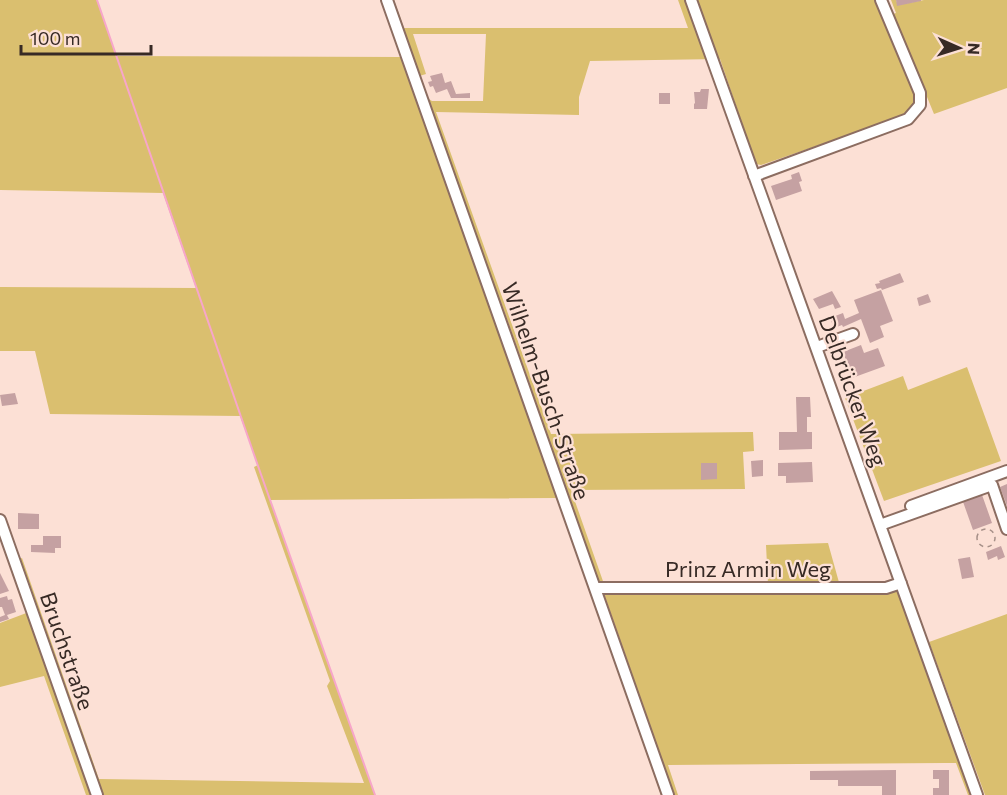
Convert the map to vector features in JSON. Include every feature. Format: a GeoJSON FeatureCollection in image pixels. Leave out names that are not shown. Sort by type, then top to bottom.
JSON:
{"type":"FeatureCollection","features":[{"type":"Feature","properties":{"kind":"street","name":"Wilhelm-Busch-Straße"},"geometry":{"type":"LineString","coordinates":[[387,0],[668,795]]}},
{"type":"Feature","properties":{"kind":"street","name":"Delbrücker Weg"},"geometry":{"type":"LineString","coordinates":[[691,0],[977,795]]}},
{"type":"Feature","properties":{"kind":"street"},"geometry":{"type":"LineString","coordinates":[[754,176],[908,119],[920,105],[921,93],[881,0]]}},
{"type":"Feature","properties":{"kind":"street"},"geometry":{"type":"LineString","coordinates":[[817,348],[853,334]]}},
{"type":"Feature","properties":{"kind":"street"},"geometry":{"type":"LineString","coordinates":[[879,522],[1007,471]]}},
{"type":"Feature","properties":{"kind":"street"},"geometry":{"type":"LineString","coordinates":[[879,522],[992,485],[1007,528]]}},
{"type":"Feature","properties":{"kind":"street","name":"Bruchstraße"},"geometry":{"type":"LineString","coordinates":[[0,520],[97,795]]}},
{"type":"Feature","properties":{"kind":"street","name":"Prinz Armin Weg"},"geometry":{"type":"LineString","coordinates":[[595,588],[886,588],[901,583]]}},
{"type":"Feature","properties":{"kind":"path"},"geometry":{"type":"LineString","coordinates":[[982,530],[989,530],[994,534],[994,542],[988,546],[981,546],[977,540],[982,530]]}},
{"type":"Feature","properties":{"kind":"shaded area"},"geometry":{"type":"Polygon","coordinates":[[[0,0],[97,0],[116,56],[402,57],[538,443],[666,795],[661,795],[557,498],[270,500],[375,795],[86,795],[44,676],[0,687],[0,623],[29,612],[16,560],[22,558],[99,779],[364,783],[327,686],[330,681],[254,467],[258,465],[240,416],[50,414],[35,351],[0,351],[0,287],[196,288],[163,193],[0,190],[0,0]]]}},
{"type":"Feature","properties":{"kind":"shaded area"},"geometry":{"type":"Polygon","coordinates":[[[389,0],[394,0],[404,28],[688,28],[678,0],[875,0],[915,94],[914,107],[906,115],[761,165],[756,164],[720,59],[590,61],[579,97],[579,115],[436,112],[551,434],[753,432],[754,451],[743,452],[745,489],[571,490],[604,584],[595,583],[424,96],[432,101],[483,101],[486,34],[413,34],[426,74],[416,77],[389,0]]]}},
{"type":"Feature","properties":{"kind":"shaded area"},"geometry":{"type":"Polygon","coordinates":[[[891,0],[896,0],[898,5],[924,0],[1007,0],[1007,88],[934,114],[893,14],[896,13],[891,0]]]}},
{"type":"Feature","properties":{"kind":"shaded area"},"geometry":{"type":"Polygon","coordinates":[[[967,367],[1001,461],[884,501],[845,398],[903,376],[908,390],[967,367]]]}},
{"type":"Feature","properties":{"kind":"shaded area"},"geometry":{"type":"Polygon","coordinates":[[[828,543],[840,586],[768,585],[766,545],[828,543]]]}},
{"type":"Feature","properties":{"kind":"shaded area"},"geometry":{"type":"Polygon","coordinates":[[[598,592],[901,592],[973,795],[968,795],[956,763],[945,763],[668,765],[678,795],[670,795],[598,592]]]}},
{"type":"Feature","properties":{"kind":"shaded area"},"geometry":{"type":"Polygon","coordinates":[[[1007,614],[1007,795],[985,795],[929,642],[1007,614]]]}},
{"type":"Feature","properties":{"kind":"building"},"geometry":{"type":"Polygon","coordinates":[[[896,0],[921,0],[921,1],[897,6],[896,0]]]}},
{"type":"Feature","properties":{"kind":"building"},"geometry":{"type":"Polygon","coordinates":[[[442,73],[445,83],[451,81],[456,94],[470,93],[470,98],[451,98],[447,89],[436,93],[428,82],[432,81],[430,76],[442,73]]]}},
{"type":"Feature","properties":{"kind":"building"},"geometry":{"type":"Polygon","coordinates":[[[701,89],[709,89],[707,109],[694,109],[694,92],[700,92],[701,89]]]}},
{"type":"Feature","properties":{"kind":"building"},"geometry":{"type":"Polygon","coordinates":[[[659,93],[670,93],[670,104],[659,104],[659,93]]]}},
{"type":"Feature","properties":{"kind":"building"},"geometry":{"type":"Polygon","coordinates":[[[799,172],[802,191],[776,200],[771,186],[792,179],[791,175],[799,172]]]}},
{"type":"Feature","properties":{"kind":"building"},"geometry":{"type":"Polygon","coordinates":[[[900,273],[904,282],[882,290],[877,289],[875,284],[880,283],[879,281],[900,273]]]}},
{"type":"Feature","properties":{"kind":"building"},"geometry":{"type":"Polygon","coordinates":[[[881,290],[893,321],[880,326],[884,337],[870,343],[861,319],[843,327],[842,325],[834,328],[830,318],[843,313],[845,319],[859,313],[854,300],[881,290]]]}},
{"type":"Feature","properties":{"kind":"building"},"geometry":{"type":"Polygon","coordinates":[[[832,291],[841,307],[835,309],[833,304],[819,309],[813,299],[832,291]]]}},
{"type":"Feature","properties":{"kind":"building"},"geometry":{"type":"Polygon","coordinates":[[[928,294],[931,302],[919,306],[917,298],[928,294]]]}},
{"type":"Feature","properties":{"kind":"building"},"geometry":{"type":"Polygon","coordinates":[[[861,345],[864,353],[878,348],[885,366],[852,378],[843,352],[861,345]]]}},
{"type":"Feature","properties":{"kind":"building"},"geometry":{"type":"Polygon","coordinates":[[[15,393],[18,404],[2,406],[0,395],[15,393]]]}},
{"type":"Feature","properties":{"kind":"building"},"geometry":{"type":"Polygon","coordinates":[[[796,397],[810,397],[811,417],[807,417],[807,432],[812,432],[812,449],[779,450],[779,432],[797,432],[796,397]]]}},
{"type":"Feature","properties":{"kind":"building"},"geometry":{"type":"Polygon","coordinates":[[[763,460],[763,476],[752,477],[751,461],[763,460]]]}},
{"type":"Feature","properties":{"kind":"building"},"geometry":{"type":"Polygon","coordinates":[[[812,462],[813,482],[786,483],[786,476],[778,476],[778,463],[812,462]]]}},
{"type":"Feature","properties":{"kind":"building"},"geometry":{"type":"Polygon","coordinates":[[[701,463],[717,463],[717,479],[701,480],[701,463]]]}},
{"type":"Feature","properties":{"kind":"building"},"geometry":{"type":"Polygon","coordinates":[[[1007,484],[1007,506],[1000,487],[1007,484]]]}},
{"type":"Feature","properties":{"kind":"building"},"geometry":{"type":"Polygon","coordinates":[[[981,492],[992,523],[973,530],[962,499],[981,492]]]}},
{"type":"Feature","properties":{"kind":"building"},"geometry":{"type":"Polygon","coordinates":[[[18,513],[39,514],[39,529],[18,529],[18,513]]]}},
{"type":"Feature","properties":{"kind":"building"},"geometry":{"type":"Polygon","coordinates":[[[43,536],[61,536],[61,548],[55,548],[55,553],[31,552],[31,545],[43,545],[43,536]]]}},
{"type":"Feature","properties":{"kind":"building"},"geometry":{"type":"Polygon","coordinates":[[[1001,546],[1005,557],[998,560],[997,556],[988,560],[986,552],[1001,546]]]}},
{"type":"Feature","properties":{"kind":"building"},"geometry":{"type":"Polygon","coordinates":[[[970,557],[974,577],[962,579],[958,559],[970,557]]]}},
{"type":"Feature","properties":{"kind":"building"},"geometry":{"type":"Polygon","coordinates":[[[0,573],[9,591],[0,594],[0,573]]]}},
{"type":"Feature","properties":{"kind":"building"},"geometry":{"type":"Polygon","coordinates":[[[7,596],[8,600],[12,599],[16,612],[7,615],[9,619],[0,622],[0,617],[5,615],[0,607],[0,598],[7,596]]]}},
{"type":"Feature","properties":{"kind":"building"},"geometry":{"type":"Polygon","coordinates":[[[896,770],[896,795],[882,795],[882,786],[838,786],[838,780],[810,780],[810,771],[896,770]]]}},
{"type":"Feature","properties":{"kind":"building"},"geometry":{"type":"Polygon","coordinates":[[[933,770],[949,770],[949,795],[933,795],[933,788],[939,788],[939,779],[933,779],[933,770]]]}},
{"type":"Feature","properties":{"kind":"waterway"},"geometry":{"type":"LineString","coordinates":[[97,0],[258,466],[375,795]]}},
{"type":"Feature","properties":{"kind":"waterway"},"geometry":{"type":"LineString","coordinates":[[500,302],[599,584]]}},
{"type":"Feature","properties":{"kind":"waterway"},"geometry":{"type":"LineString","coordinates":[[603,594],[630,671]]}}]}
